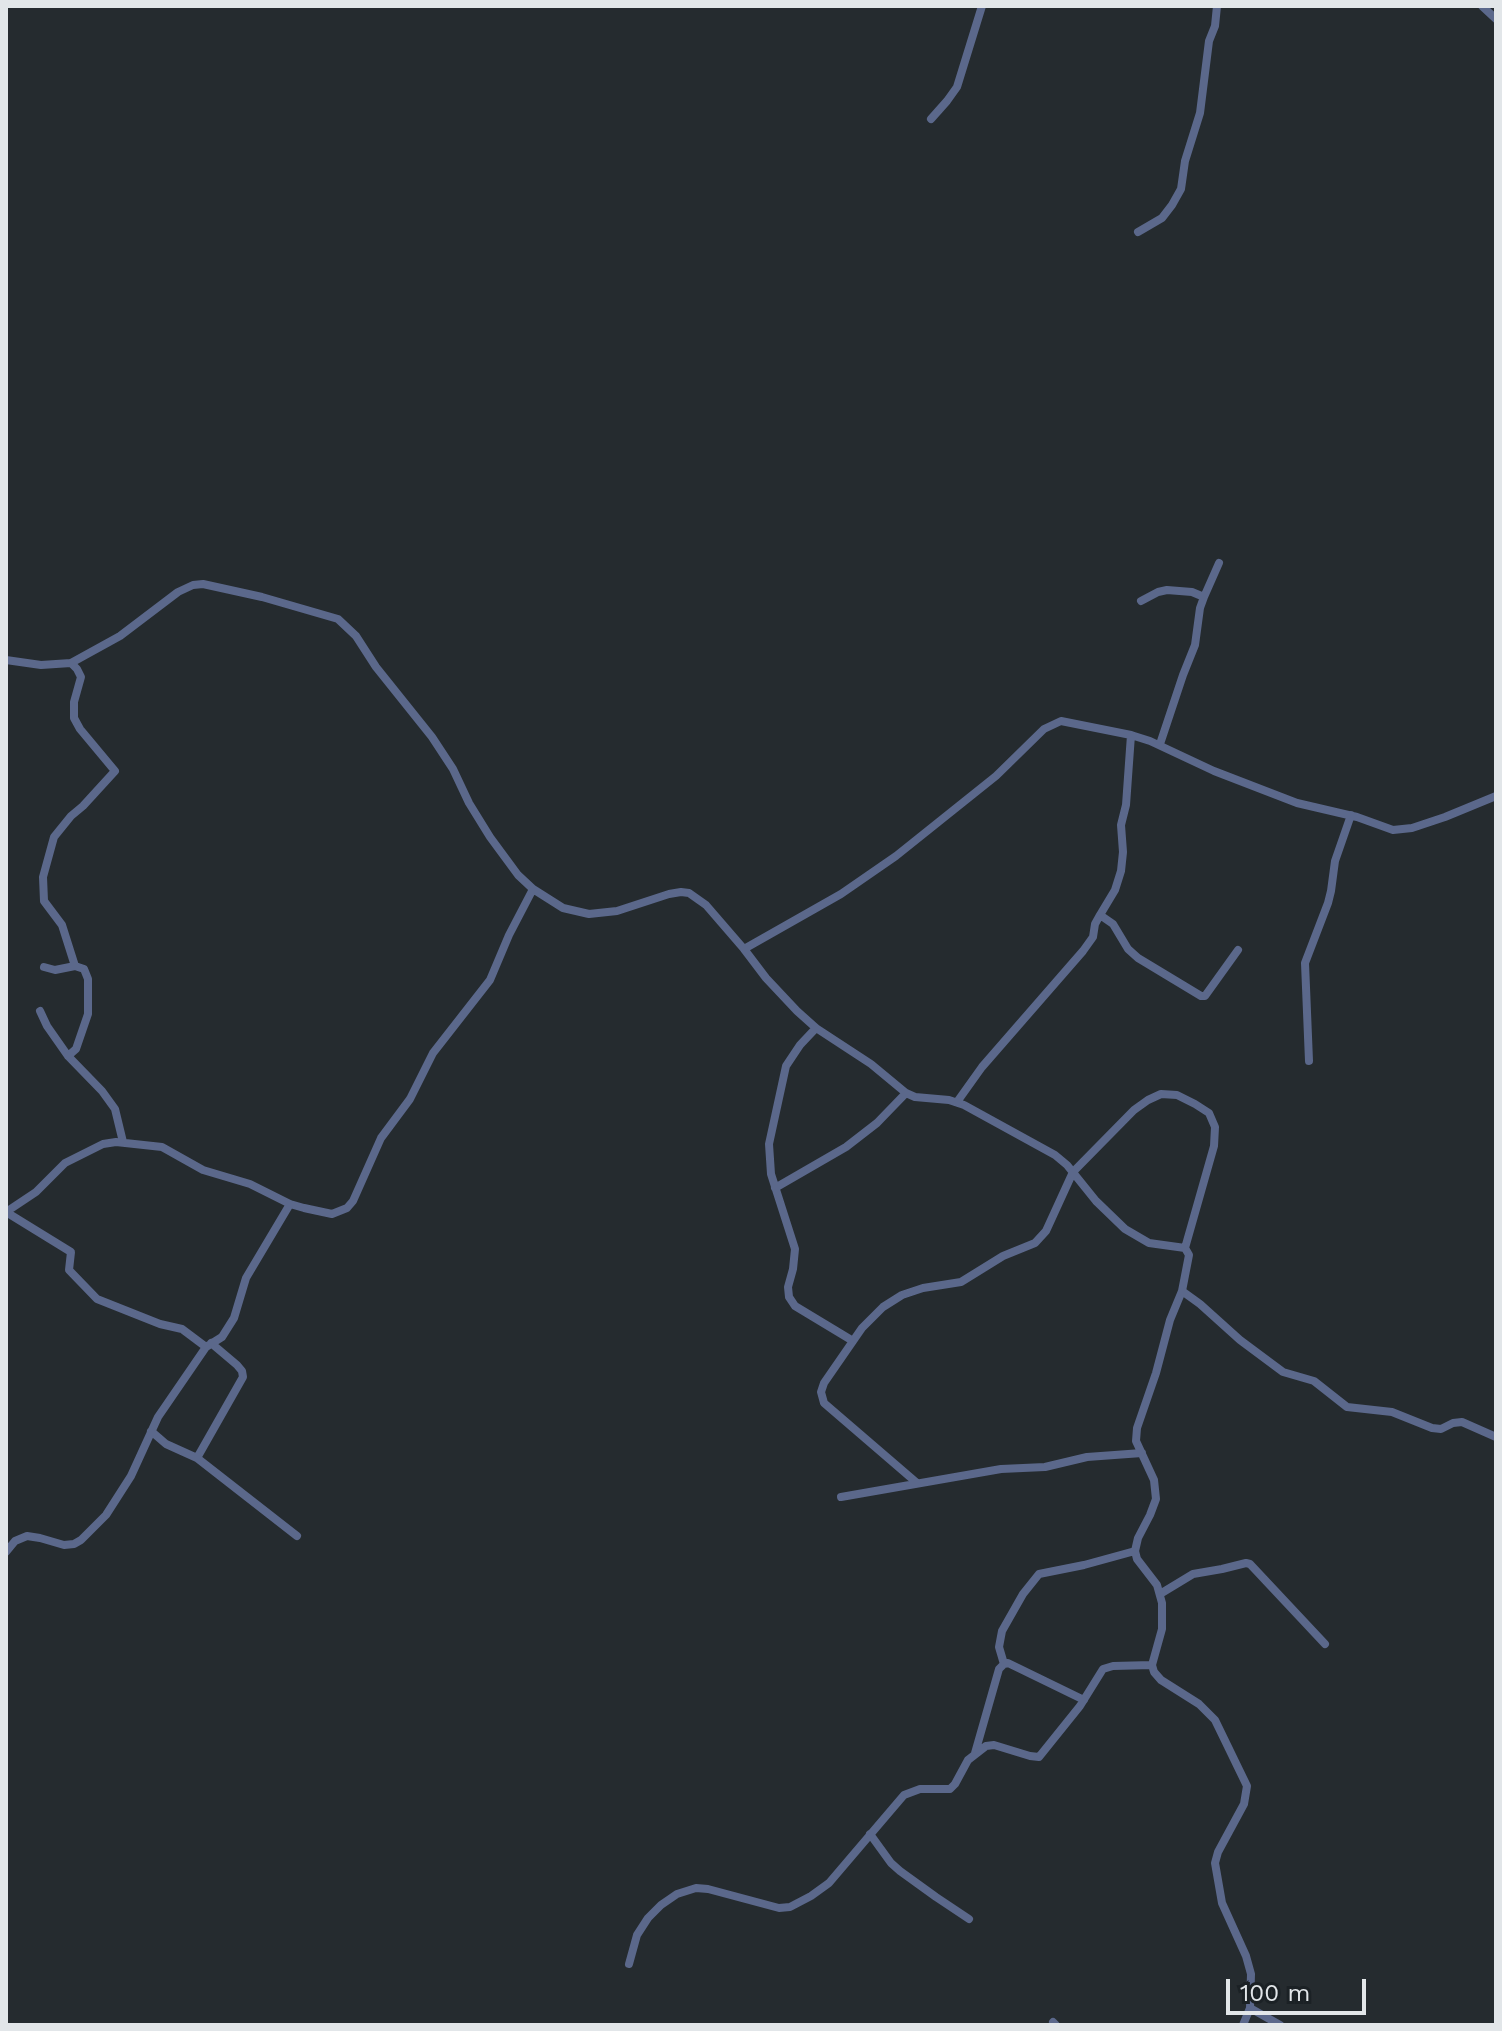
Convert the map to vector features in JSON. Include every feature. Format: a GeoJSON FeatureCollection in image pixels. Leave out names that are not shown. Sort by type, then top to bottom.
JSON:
{"type":"FeatureCollection","features":[{"type":"Feature","properties":{"kind":"street"},"geometry":{"type":"LineString","coordinates":[[931,119],[957,87],[982,6]]}},
{"type":"Feature","properties":{"kind":"street"},"geometry":{"type":"LineString","coordinates":[[1138,232],[1162,218],[1181,189],[1185,161],[1200,113],[1209,41],[1215,26],[1217,6]]}},
{"type":"Feature","properties":{"kind":"street"},"geometry":{"type":"LineString","coordinates":[[1482,6],[1496,19]]}},
{"type":"Feature","properties":{"kind":"street"},"geometry":{"type":"LineString","coordinates":[[1160,744],[1195,645],[1200,608],[1219,563]]}},
{"type":"Feature","properties":{"kind":"street"},"geometry":{"type":"LineString","coordinates":[[6,660],[41,665],[71,663],[120,636],[178,592],[193,585],[203,584],[262,597],[338,619],[356,636],[376,667],[432,737],[490,837],[518,875],[533,889],[563,908],[589,914],[617,911],[669,894],[689,893],[706,905],[797,1011],[906,1093],[921,1099],[957,1102],[1055,1155],[1125,1229],[1149,1243],[1185,1248]]}},
{"type":"Feature","properties":{"kind":"street"},"geometry":{"type":"LineString","coordinates":[[1141,601],[1167,590],[1192,592],[1204,597]]}},
{"type":"Feature","properties":{"kind":"street"},"geometry":{"type":"LineString","coordinates":[[71,663],[81,677],[74,702],[74,718],[115,771],[54,837],[43,877],[44,901],[62,925],[75,966]]}},
{"type":"Feature","properties":{"kind":"street"},"geometry":{"type":"LineString","coordinates":[[744,949],[841,894],[896,856],[996,776],[1050,725],[1061,721],[1160,744],[1214,771],[1297,803],[1351,815],[1383,827],[1403,830],[1496,796]]}},
{"type":"Feature","properties":{"kind":"street"},"geometry":{"type":"LineString","coordinates":[[957,1102],[982,1067],[1093,937],[1095,924],[1115,890],[1121,871],[1121,825],[1126,805],[1131,735]]}},
{"type":"Feature","properties":{"kind":"street"},"geometry":{"type":"LineString","coordinates":[[1309,1061],[1305,963],[1328,903],[1335,861],[1351,815]]}},
{"type":"Feature","properties":{"kind":"street"},"geometry":{"type":"LineString","coordinates":[[197,1458],[243,1377],[237,1365],[182,1329],[160,1324],[97,1299],[69,1270],[71,1252],[6,1212],[36,1192],[65,1163],[109,1142],[162,1147],[203,1170],[250,1184],[290,1204],[323,1214],[347,1208],[381,1138],[410,1099],[433,1053],[490,980],[533,889]]}},
{"type":"Feature","properties":{"kind":"street"},"geometry":{"type":"LineString","coordinates":[[1100,915],[1113,924],[1133,954],[1201,996],[1205,996],[1238,950]]}},
{"type":"Feature","properties":{"kind":"street"},"geometry":{"type":"LineString","coordinates":[[44,967],[55,970],[75,966],[84,969],[88,979],[88,1014],[76,1049],[68,1056]]}},
{"type":"Feature","properties":{"kind":"street"},"geometry":{"type":"LineString","coordinates":[[40,1011],[68,1056],[115,1109],[123,1142]]}},
{"type":"Feature","properties":{"kind":"street"},"geometry":{"type":"LineString","coordinates":[[816,1028],[786,1066],[769,1144],[771,1174],[795,1249],[789,1297],[795,1306],[853,1341]]}},
{"type":"Feature","properties":{"kind":"street"},"geometry":{"type":"LineString","coordinates":[[775,1188],[846,1147],[877,1123],[906,1093]]}},
{"type":"Feature","properties":{"kind":"street"},"geometry":{"type":"LineString","coordinates":[[917,1483],[824,1403],[821,1392],[824,1383],[862,1328],[883,1307],[902,1295],[961,1282],[1003,1256],[1035,1243],[1046,1231],[1073,1172],[1134,1110],[1148,1100],[1161,1094],[1177,1095],[1209,1113],[1215,1127],[1214,1146],[1185,1248],[1189,1255],[1182,1291],[1137,1428],[1136,1441],[1154,1480],[1156,1499],[1135,1551],[1160,1594],[1162,1629],[1152,1665],[1157,1676],[1199,1704],[1215,1720],[1247,1786],[1244,1804],[1215,1863],[1222,1903],[1250,1966],[1250,2008],[1243,2025]]}},
{"type":"Feature","properties":{"kind":"street"},"geometry":{"type":"LineString","coordinates":[[6,1552],[15,1541],[27,1536],[64,1545],[74,1544],[106,1515],[142,1457],[158,1417],[208,1345],[222,1337],[234,1318],[246,1278],[290,1204]]}},
{"type":"Feature","properties":{"kind":"street"},"geometry":{"type":"LineString","coordinates":[[1182,1291],[1283,1372],[1314,1381],[1347,1407],[1392,1412],[1432,1428],[1441,1429],[1462,1422],[1496,1437]]}},
{"type":"Feature","properties":{"kind":"street"},"geometry":{"type":"LineString","coordinates":[[151,1431],[166,1444],[197,1458],[297,1536]]}},
{"type":"Feature","properties":{"kind":"street"},"geometry":{"type":"LineString","coordinates":[[841,1497],[1001,1469],[1045,1467],[1087,1457],[1142,1453]]}},
{"type":"Feature","properties":{"kind":"street"},"geometry":{"type":"LineString","coordinates":[[1004,1664],[999,1647],[1002,1631],[1023,1594],[1039,1574],[1135,1551]]}},
{"type":"Feature","properties":{"kind":"street"},"geometry":{"type":"LineString","coordinates":[[1160,1594],[1193,1574],[1250,1564],[1325,1644]]}},
{"type":"Feature","properties":{"kind":"street"},"geometry":{"type":"LineString","coordinates":[[974,1753],[999,1669],[1004,1664],[1008,1663],[1084,1700]]}},
{"type":"Feature","properties":{"kind":"street"},"geometry":{"type":"LineString","coordinates":[[629,1964],[637,1935],[648,1918],[677,1894],[696,1888],[708,1889],[788,1908],[821,1890],[904,1795],[920,1789],[952,1788],[968,1760],[986,1746],[994,1745],[1039,1757],[1084,1700],[1103,1669],[1152,1665]]}},
{"type":"Feature","properties":{"kind":"street"},"geometry":{"type":"LineString","coordinates":[[870,1834],[900,1871],[969,1919]]}},
{"type":"Feature","properties":{"kind":"street"},"geometry":{"type":"LineString","coordinates":[[1250,2008],[1280,2025]]}}]}
